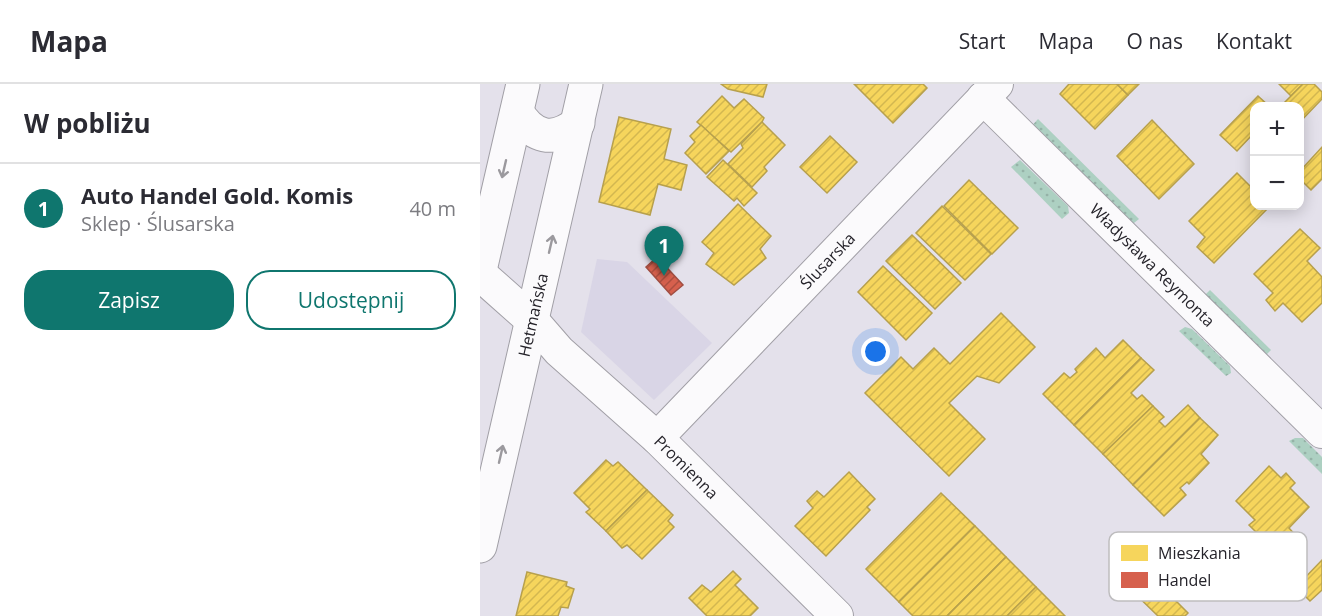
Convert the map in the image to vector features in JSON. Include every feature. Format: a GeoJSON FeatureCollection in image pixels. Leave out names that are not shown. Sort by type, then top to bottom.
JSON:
{"type":"FeatureCollection","features":[{"type":"Feature","properties":{"kind":"main road","name":"Hetmańska"},"geometry":{"type":"LineString","coordinates":[[480,546],[484,506],[533,321],[586,84]]}},
{"type":"Feature","properties":{"kind":"main road"},"geometry":{"type":"LineString","coordinates":[[520,98],[525,124],[537,134],[566,133],[578,123]]}},
{"type":"Feature","properties":{"kind":"main road"},"geometry":{"type":"LineString","coordinates":[[520,98],[480,272],[533,321]]}},
{"type":"Feature","properties":{"kind":"street","name":"Władysława Reymonta"},"geometry":{"type":"LineString","coordinates":[[990,91],[1322,432]]}},
{"type":"Feature","properties":{"kind":"street","name":"Ślusarska"},"geometry":{"type":"LineString","coordinates":[[657,438],[990,91]]}},
{"type":"Feature","properties":{"kind":"street","name":"Promienna"},"geometry":{"type":"LineString","coordinates":[[533,321],[559,351],[657,438],[837,616]]}},
{"type":"Feature","properties":{"kind":"shaded area"},"geometry":{"type":"Polygon","coordinates":[[[597,259],[627,262],[712,343],[654,400],[581,332],[597,259]]]}},
{"type":"Feature","properties":{"kind":"green space"},"geometry":{"type":"Polygon","coordinates":[[[1038,119],[1139,219],[1134,223],[1126,224],[1029,129],[1038,119]]]}},
{"type":"Feature","properties":{"kind":"green space"},"geometry":{"type":"Polygon","coordinates":[[[1020,160],[1068,206],[1069,213],[1062,219],[1011,167],[1020,160]]]}},
{"type":"Feature","properties":{"kind":"green space"},"geometry":{"type":"Polygon","coordinates":[[[1210,290],[1271,350],[1267,354],[1259,355],[1205,295],[1210,290]]]}},
{"type":"Feature","properties":{"kind":"green space"},"geometry":{"type":"Polygon","coordinates":[[[1185,327],[1192,329],[1230,366],[1231,373],[1226,376],[1179,331],[1185,327]]]}},
{"type":"Feature","properties":{"kind":"green space"},"geometry":{"type":"Polygon","coordinates":[[[1303,438],[1322,457],[1322,474],[1289,441],[1303,438]]]}},
{"type":"Feature","properties":{"kind":"building: Mieszkania"},"geometry":{"type":"Polygon","coordinates":[[[721,84],[767,84],[763,97],[728,89],[721,84]]]}},
{"type":"Feature","properties":{"kind":"building: Mieszkania"},"geometry":{"type":"Polygon","coordinates":[[[854,84],[923,84],[927,88],[893,123],[854,84]]]}},
{"type":"Feature","properties":{"kind":"building: Mieszkania"},"geometry":{"type":"Polygon","coordinates":[[[1069,84],[1117,84],[1128,95],[1095,129],[1060,94],[1069,84]]]}},
{"type":"Feature","properties":{"kind":"building: Mieszkania"},"geometry":{"type":"Polygon","coordinates":[[[1117,84],[1139,84],[1128,95],[1117,84]]]}},
{"type":"Feature","properties":{"kind":"building: Mieszkania"},"geometry":{"type":"Polygon","coordinates":[[[1279,84],[1303,84],[1291,96],[1279,84]]]}},
{"type":"Feature","properties":{"kind":"building: Mieszkania"},"geometry":{"type":"Polygon","coordinates":[[[1303,84],[1314,84],[1322,92],[1322,99],[1304,118],[1304,102],[1285,102],[1303,84]]]}},
{"type":"Feature","properties":{"kind":"building: Mieszkania"},"geometry":{"type":"Polygon","coordinates":[[[722,96],[734,108],[744,99],[764,118],[731,152],[697,122],[722,96]]]}},
{"type":"Feature","properties":{"kind":"building: Mieszkania"},"geometry":{"type":"Polygon","coordinates":[[[1258,96],[1265,102],[1252,102],[1258,96]]]}},
{"type":"Feature","properties":{"kind":"building: Mieszkania"},"geometry":{"type":"Polygon","coordinates":[[[1250,104],[1250,137],[1237,151],[1220,135],[1250,104]]]}},
{"type":"Feature","properties":{"kind":"building: Mieszkania"},"geometry":{"type":"Polygon","coordinates":[[[619,117],[671,129],[664,159],[687,165],[681,190],[658,184],[650,215],[599,202],[619,117]]]}},
{"type":"Feature","properties":{"kind":"building: Mieszkania"},"geometry":{"type":"Polygon","coordinates":[[[1152,120],[1194,164],[1159,199],[1117,156],[1152,120]]]}},
{"type":"Feature","properties":{"kind":"building: Mieszkania"},"geometry":{"type":"Polygon","coordinates":[[[762,122],[785,145],[764,167],[767,171],[752,187],[728,164],[743,148],[741,144],[762,122]]]}},
{"type":"Feature","properties":{"kind":"building: Mieszkania"},"geometry":{"type":"Polygon","coordinates":[[[701,125],[729,151],[706,174],[685,153],[695,142],[690,136],[701,125]]]}},
{"type":"Feature","properties":{"kind":"building: Mieszkania"},"geometry":{"type":"Polygon","coordinates":[[[830,136],[857,162],[827,193],[800,167],[830,136]]]}},
{"type":"Feature","properties":{"kind":"building: Mieszkania"},"geometry":{"type":"Polygon","coordinates":[[[1322,147],[1322,179],[1311,190],[1304,183],[1304,167],[1322,147]]]}},
{"type":"Feature","properties":{"kind":"building: Mieszkania"},"geometry":{"type":"Polygon","coordinates":[[[723,160],[757,193],[744,206],[737,198],[734,201],[707,177],[723,160]]]}},
{"type":"Feature","properties":{"kind":"building: Mieszkania"},"geometry":{"type":"Polygon","coordinates":[[[1237,173],[1250,186],[1250,210],[1266,210],[1214,263],[1197,247],[1205,237],[1189,221],[1237,173]]]}},
{"type":"Feature","properties":{"kind":"building: Mieszkania"},"geometry":{"type":"Polygon","coordinates":[[[969,180],[1018,228],[992,254],[944,206],[969,180]]]}},
{"type":"Feature","properties":{"kind":"building: Mieszkania"},"geometry":{"type":"Polygon","coordinates":[[[738,204],[771,236],[760,249],[766,258],[734,285],[706,264],[714,253],[702,242],[738,204]]]}},
{"type":"Feature","properties":{"kind":"building: Mieszkania"},"geometry":{"type":"Polygon","coordinates":[[[942,206],[991,254],[965,280],[916,233],[942,206]]]}},
{"type":"Feature","properties":{"kind":"building: Mieszkania"},"geometry":{"type":"Polygon","coordinates":[[[1300,229],[1320,248],[1307,261],[1322,277],[1322,303],[1302,322],[1283,303],[1275,311],[1266,300],[1273,293],[1254,274],[1300,229]]]}},
{"type":"Feature","properties":{"kind":"building: Mieszkania"},"geometry":{"type":"Polygon","coordinates":[[[912,235],[961,283],[935,309],[886,261],[912,235]]]}},
{"type":"Feature","properties":{"kind":"building: Mieszkania"},"geometry":{"type":"Polygon","coordinates":[[[883,266],[932,313],[906,340],[858,292],[883,266]]]}},
{"type":"Feature","properties":{"kind":"building: Mieszkania"},"geometry":{"type":"Polygon","coordinates":[[[1001,313],[1035,347],[999,383],[977,376],[949,403],[985,439],[949,476],[865,393],[901,357],[913,369],[934,348],[950,364],[1001,313]]]}},
{"type":"Feature","properties":{"kind":"building: Mieszkania"},"geometry":{"type":"Polygon","coordinates":[[[1123,340],[1141,358],[1074,425],[1043,394],[1064,373],[1070,378],[1077,372],[1075,369],[1096,348],[1105,358],[1123,340]]]}},
{"type":"Feature","properties":{"kind":"building: Mieszkania"},"geometry":{"type":"Polygon","coordinates":[[[1141,358],[1154,370],[1131,393],[1137,399],[1142,395],[1153,406],[1103,454],[1074,425],[1141,358]]]}},
{"type":"Feature","properties":{"kind":"building: Mieszkania"},"geometry":{"type":"Polygon","coordinates":[[[1188,405],[1200,418],[1133,485],[1103,454],[1153,406],[1164,417],[1159,421],[1165,427],[1188,405]]]}},
{"type":"Feature","properties":{"kind":"building: Mieszkania"},"geometry":{"type":"Polygon","coordinates":[[[1200,418],[1218,435],[1201,454],[1209,463],[1189,484],[1187,482],[1180,488],[1186,495],[1164,516],[1133,485],[1200,418]]]}},
{"type":"Feature","properties":{"kind":"building: Mieszkania"},"geometry":{"type":"Polygon","coordinates":[[[606,460],[613,466],[618,462],[647,490],[606,531],[586,512],[590,509],[574,493],[606,460]]]}},
{"type":"Feature","properties":{"kind":"building: Mieszkania"},"geometry":{"type":"Polygon","coordinates":[[[1269,466],[1281,478],[1286,473],[1295,483],[1290,488],[1309,507],[1289,528],[1293,532],[1256,532],[1249,525],[1255,520],[1236,501],[1269,466]]]}},
{"type":"Feature","properties":{"kind":"building: Mieszkania"},"geometry":{"type":"Polygon","coordinates":[[[849,472],[875,499],[867,507],[870,510],[826,556],[795,526],[813,508],[807,501],[817,491],[824,497],[849,472]]]}},
{"type":"Feature","properties":{"kind":"building: Mieszkania"},"geometry":{"type":"Polygon","coordinates":[[[647,490],[673,515],[668,521],[674,527],[642,559],[627,545],[622,548],[606,531],[647,490]]]}},
{"type":"Feature","properties":{"kind":"building: Mieszkania"},"geometry":{"type":"Polygon","coordinates":[[[941,493],[975,526],[899,602],[866,569],[941,493]]]}},
{"type":"Feature","properties":{"kind":"building: Mieszkania"},"geometry":{"type":"Polygon","coordinates":[[[975,526],[1006,557],[947,616],[913,616],[899,602],[975,526]]]}},
{"type":"Feature","properties":{"kind":"building: Mieszkania"},"geometry":{"type":"Polygon","coordinates":[[[1006,557],[1036,587],[1007,616],[947,616],[1006,557]]]}},
{"type":"Feature","properties":{"kind":"building: Mieszkania"},"geometry":{"type":"Polygon","coordinates":[[[1322,560],[1322,590],[1310,601],[1307,598],[1307,576],[1322,560]]]}},
{"type":"Feature","properties":{"kind":"building: Mieszkania"},"geometry":{"type":"Polygon","coordinates":[[[733,571],[741,579],[735,585],[758,608],[750,616],[707,616],[689,598],[702,585],[711,592],[733,571]]]}},
{"type":"Feature","properties":{"kind":"building: Mieszkania"},"geometry":{"type":"Polygon","coordinates":[[[527,572],[567,582],[566,586],[574,589],[568,608],[561,607],[558,616],[516,616],[527,572]]]}},
{"type":"Feature","properties":{"kind":"building: Mieszkania"},"geometry":{"type":"Polygon","coordinates":[[[1036,587],[1065,616],[1007,616],[1036,587]]]}},
{"type":"Feature","properties":{"kind":"building: Mieszkania"},"geometry":{"type":"Polygon","coordinates":[[[1143,601],[1176,601],[1188,613],[1185,616],[1158,616],[1143,601]]]}},
{"type":"Feature","properties":{"kind":"building: Handel"},"geometry":{"type":"Polygon","coordinates":[[[657,257],[683,285],[671,295],[646,267],[657,257]]]}},
{"type":"Feature","properties":{"kind":"place","name":"Auto Handel Gold. Komis"},"geometry":{"type":"Point","coordinates":[664,276]}}]}
